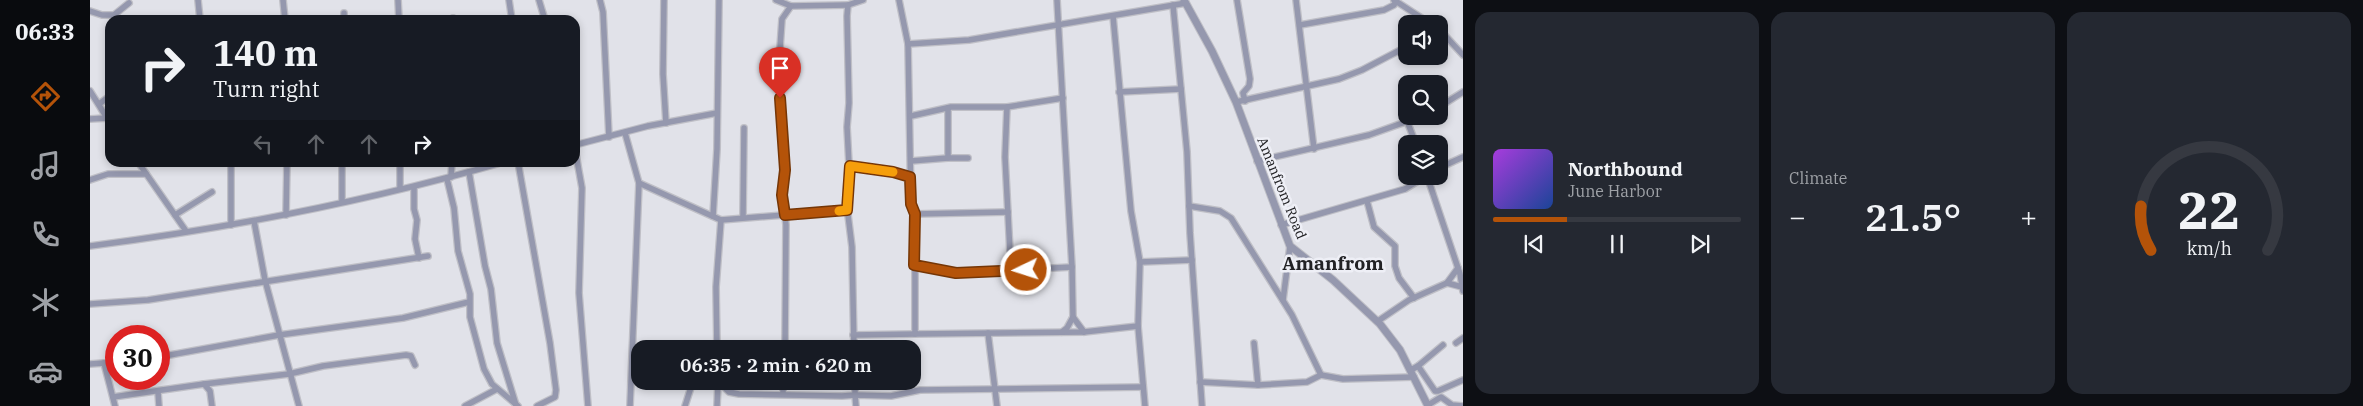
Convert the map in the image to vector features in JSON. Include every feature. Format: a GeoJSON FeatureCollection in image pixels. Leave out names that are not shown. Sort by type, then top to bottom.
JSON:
{"type":"FeatureCollection","features":[{"type":"Feature","properties":{"kind":"street"},"geometry":{"type":"LineString","coordinates":[[198,0],[200,15]]}},
{"type":"Feature","properties":{"kind":"street"},"geometry":{"type":"LineString","coordinates":[[283,0],[284,15]]}},
{"type":"Feature","properties":{"kind":"street"},"geometry":{"type":"LineString","coordinates":[[398,0],[399,15]]}},
{"type":"Feature","properties":{"kind":"street"},"geometry":{"type":"LineString","coordinates":[[509,0],[511,15]]}},
{"type":"Feature","properties":{"kind":"street"},"geometry":{"type":"LineString","coordinates":[[540,0],[544,15]]}},
{"type":"Feature","properties":{"kind":"street"},"geometry":{"type":"LineString","coordinates":[[600,0],[603,12],[609,137]]}},
{"type":"Feature","properties":{"kind":"street"},"geometry":{"type":"LineString","coordinates":[[664,0],[663,74],[666,123]]}},
{"type":"Feature","properties":{"kind":"street"},"geometry":{"type":"LineString","coordinates":[[713,216],[717,170],[719,0]]}},
{"type":"Feature","properties":{"kind":"street"},"geometry":{"type":"LineString","coordinates":[[777,1],[791,6],[848,5],[863,0]]}},
{"type":"Feature","properties":{"kind":"street"},"geometry":{"type":"LineString","coordinates":[[899,0],[908,44],[911,116],[911,204],[915,214],[915,334]]}},
{"type":"Feature","properties":{"kind":"street"},"geometry":{"type":"LineString","coordinates":[[1057,0],[1060,25],[1073,317],[1068,328],[1062,332]]}},
{"type":"Feature","properties":{"kind":"street"},"geometry":{"type":"LineString","coordinates":[[1238,0],[1250,79],[1249,86],[1243,93],[1245,100]]}},
{"type":"Feature","properties":{"kind":"street"},"geometry":{"type":"LineString","coordinates":[[1296,0],[1314,149]]}},
{"type":"Feature","properties":{"kind":"street"},"geometry":{"type":"LineString","coordinates":[[777,1],[782,19],[780,109],[785,170],[782,195],[785,215],[785,340]]}},
{"type":"Feature","properties":{"kind":"street"},"geometry":{"type":"LineString","coordinates":[[1300,25],[1384,10],[1394,6],[1395,1],[1417,15]]}},
{"type":"Feature","properties":{"kind":"street"},"geometry":{"type":"LineString","coordinates":[[908,44],[969,40],[1185,2]]}},
{"type":"Feature","properties":{"kind":"street","name":"Amanfrom Road"},"geometry":{"type":"LineString","coordinates":[[1185,2],[1212,51],[1236,102],[1290,246],[1333,280],[1378,321],[1400,350],[1428,406]]}},
{"type":"Feature","properties":{"kind":"street"},"geometry":{"type":"LineString","coordinates":[[90,11],[102,15],[114,15],[118,14],[128,3]]}},
{"type":"Feature","properties":{"kind":"street"},"geometry":{"type":"LineString","coordinates":[[848,5],[849,103],[847,127],[850,166],[847,210],[852,247],[854,340]]}},
{"type":"Feature","properties":{"kind":"street"},"geometry":{"type":"LineString","coordinates":[[1173,5],[1181,89],[1202,406]]}},
{"type":"Feature","properties":{"kind":"street"},"geometry":{"type":"LineString","coordinates":[[782,19],[791,6]]}},
{"type":"Feature","properties":{"kind":"street"},"geometry":{"type":"LineString","coordinates":[[1113,16],[1131,211],[1140,262],[1138,326],[1145,406]]}},
{"type":"Feature","properties":{"kind":"street"},"geometry":{"type":"LineString","coordinates":[[1448,39],[1463,55]]}},
{"type":"Feature","properties":{"kind":"street"},"geometry":{"type":"LineString","coordinates":[[1236,102],[1307,88],[1362,70],[1398,51]]}},
{"type":"Feature","properties":{"kind":"street"},"geometry":{"type":"LineString","coordinates":[[1119,92],[1181,89]]}},
{"type":"Feature","properties":{"kind":"street"},"geometry":{"type":"LineString","coordinates":[[90,91],[105,114]]}},
{"type":"Feature","properties":{"kind":"street"},"geometry":{"type":"LineString","coordinates":[[1448,101],[1463,92]]}},
{"type":"Feature","properties":{"kind":"street"},"geometry":{"type":"LineString","coordinates":[[911,116],[948,108],[1007,107],[1063,98]]}},
{"type":"Feature","properties":{"kind":"street"},"geometry":{"type":"LineString","coordinates":[[99,104],[105,100]]}},
{"type":"Feature","properties":{"kind":"street"},"geometry":{"type":"LineString","coordinates":[[1007,107],[1005,157],[1011,270]]}},
{"type":"Feature","properties":{"kind":"street"},"geometry":{"type":"LineString","coordinates":[[948,108],[948,158]]}},
{"type":"Feature","properties":{"kind":"street"},"geometry":{"type":"LineString","coordinates":[[580,143],[717,113]]}},
{"type":"Feature","properties":{"kind":"street"},"geometry":{"type":"LineString","coordinates":[[90,120],[105,120]]}},
{"type":"Feature","properties":{"kind":"street"},"geometry":{"type":"LineString","coordinates":[[1257,161],[1314,149],[1398,124]]}},
{"type":"Feature","properties":{"kind":"street"},"geometry":{"type":"LineString","coordinates":[[743,217],[744,128]]}},
{"type":"Feature","properties":{"kind":"street"},"geometry":{"type":"LineString","coordinates":[[625,133],[639,183],[630,406]]}},
{"type":"Feature","properties":{"kind":"street"},"geometry":{"type":"LineString","coordinates":[[1448,164],[1463,157]]}},
{"type":"Feature","properties":{"kind":"street"},"geometry":{"type":"LineString","coordinates":[[911,161],[968,158]]}},
{"type":"Feature","properties":{"kind":"street"},"geometry":{"type":"LineString","coordinates":[[850,166],[893,172],[910,177]]}},
{"type":"Feature","properties":{"kind":"street"},"geometry":{"type":"LineString","coordinates":[[141,167],[186,231]]}},
{"type":"Feature","properties":{"kind":"street"},"geometry":{"type":"LineString","coordinates":[[231,225],[232,167]]}},
{"type":"Feature","properties":{"kind":"street"},"geometry":{"type":"LineString","coordinates":[[286,215],[287,167]]}},
{"type":"Feature","properties":{"kind":"street"},"geometry":{"type":"LineString","coordinates":[[342,167],[342,202]]}},
{"type":"Feature","properties":{"kind":"street"},"geometry":{"type":"LineString","coordinates":[[400,167],[400,189]]}},
{"type":"Feature","properties":{"kind":"street"},"geometry":{"type":"LineString","coordinates":[[451,167],[449,178],[458,251],[466,278],[470,317],[484,369],[488,379],[497,390],[517,406]]}},
{"type":"Feature","properties":{"kind":"street"},"geometry":{"type":"LineString","coordinates":[[90,246],[286,215],[414,187],[486,167]]}},
{"type":"Feature","properties":{"kind":"street"},"geometry":{"type":"LineString","coordinates":[[519,167],[550,344],[556,390],[555,397],[537,406]]}},
{"type":"Feature","properties":{"kind":"street"},"geometry":{"type":"LineString","coordinates":[[578,167],[582,188],[579,293],[588,406]]}},
{"type":"Feature","properties":{"kind":"street"},"geometry":{"type":"LineString","coordinates":[[469,172],[485,266],[491,289],[496,337],[517,406]]}},
{"type":"Feature","properties":{"kind":"street"},"geometry":{"type":"LineString","coordinates":[[90,180],[114,173],[146,174]]}},
{"type":"Feature","properties":{"kind":"street"},"geometry":{"type":"LineString","coordinates":[[639,183],[721,220],[847,210]]}},
{"type":"Feature","properties":{"kind":"street"},"geometry":{"type":"LineString","coordinates":[[1281,224],[1367,201],[1412,185]]}},
{"type":"Feature","properties":{"kind":"street"},"geometry":{"type":"LineString","coordinates":[[1430,185],[1458,268],[1463,289]]}},
{"type":"Feature","properties":{"kind":"street"},"geometry":{"type":"LineString","coordinates":[[414,187],[414,208],[417,220],[415,238],[418,258]]}},
{"type":"Feature","properties":{"kind":"street"},"geometry":{"type":"LineString","coordinates":[[175,215],[212,192]]}},
{"type":"Feature","properties":{"kind":"street"},"geometry":{"type":"LineString","coordinates":[[1367,201],[1374,228],[1395,246],[1395,266],[1400,278],[1414,298]]}},
{"type":"Feature","properties":{"kind":"street"},"geometry":{"type":"LineString","coordinates":[[1189,206],[1220,210],[1229,216],[1283,300],[1321,376]]}},
{"type":"Feature","properties":{"kind":"street"},"geometry":{"type":"LineString","coordinates":[[915,214],[1008,212]]}},
{"type":"Feature","properties":{"kind":"street"},"geometry":{"type":"LineString","coordinates":[[717,340],[716,287],[721,220]]}},
{"type":"Feature","properties":{"kind":"street"},"geometry":{"type":"LineString","coordinates":[[254,221],[265,280],[299,406]]}},
{"type":"Feature","properties":{"kind":"street"},"geometry":{"type":"LineString","coordinates":[[1283,300],[1290,246]]}},
{"type":"Feature","properties":{"kind":"street"},"geometry":{"type":"LineString","coordinates":[[90,304],[148,300],[265,280],[428,256]]}},
{"type":"Feature","properties":{"kind":"street"},"geometry":{"type":"LineString","coordinates":[[1140,262],[1192,260]]}},
{"type":"Feature","properties":{"kind":"street"},"geometry":{"type":"LineString","coordinates":[[914,265],[956,273],[1072,267]]}},
{"type":"Feature","properties":{"kind":"street"},"geometry":{"type":"LineString","coordinates":[[1378,321],[1414,298],[1448,283],[1458,268]]}},
{"type":"Feature","properties":{"kind":"street"},"geometry":{"type":"LineString","coordinates":[[1448,283],[1463,289]]}},
{"type":"Feature","properties":{"kind":"street"},"geometry":{"type":"LineString","coordinates":[[170,355],[279,335],[403,318],[469,302]]}},
{"type":"Feature","properties":{"kind":"street"},"geometry":{"type":"LineString","coordinates":[[1073,317],[1084,332]]}},
{"type":"Feature","properties":{"kind":"street"},"geometry":{"type":"LineString","coordinates":[[854,335],[1084,332],[1138,326]]}},
{"type":"Feature","properties":{"kind":"street"},"geometry":{"type":"LineString","coordinates":[[988,333],[998,406]]}},
{"type":"Feature","properties":{"kind":"street"},"geometry":{"type":"LineString","coordinates":[[1456,343],[1463,338]]}},
{"type":"Feature","properties":{"kind":"street"},"geometry":{"type":"LineString","coordinates":[[1254,343],[1258,385]]}},
{"type":"Feature","properties":{"kind":"street"},"geometry":{"type":"LineString","coordinates":[[1200,382],[1258,385],[1307,382],[1321,376],[1343,379],[1412,374],[1418,366],[1443,345]]}},
{"type":"Feature","properties":{"kind":"street"},"geometry":{"type":"LineString","coordinates":[[112,397],[289,374],[323,366],[406,354],[411,356],[415,365]]}},
{"type":"Feature","properties":{"kind":"street"},"geometry":{"type":"LineString","coordinates":[[90,364],[104,363],[115,406]]}},
{"type":"Feature","properties":{"kind":"street"},"geometry":{"type":"LineString","coordinates":[[1418,366],[1435,391],[1463,380]]}},
{"type":"Feature","properties":{"kind":"street"},"geometry":{"type":"LineString","coordinates":[[983,390],[993,377]]}},
{"type":"Feature","properties":{"kind":"street"},"geometry":{"type":"LineString","coordinates":[[204,384],[210,391],[212,406]]}},
{"type":"Feature","properties":{"kind":"street"},"geometry":{"type":"LineString","coordinates":[[727,390],[739,394],[819,396],[855,394],[891,396],[920,390],[1143,387]]}},
{"type":"Feature","properties":{"kind":"street"},"geometry":{"type":"LineString","coordinates":[[465,406],[497,390]]}},
{"type":"Feature","properties":{"kind":"street"},"geometry":{"type":"LineString","coordinates":[[685,406],[690,390]]}},
{"type":"Feature","properties":{"kind":"street"},"geometry":{"type":"LineString","coordinates":[[717,406],[718,390]]}},
{"type":"Feature","properties":{"kind":"street"},"geometry":{"type":"LineString","coordinates":[[855,390],[856,406]]}},
{"type":"Feature","properties":{"kind":"street"},"geometry":{"type":"LineString","coordinates":[[158,392],[159,406]]}},
{"type":"Feature","properties":{"kind":"street"},"geometry":{"type":"LineString","coordinates":[[1428,406],[1441,397],[1452,405],[1462,406]]}},
{"type":"Feature","properties":{"kind":"slow traffic"},"geometry":{"type":"LineString","coordinates":[[839,211],[847,210],[846,199],[850,184],[850,166],[893,172]]}},
{"type":"Feature","properties":{"kind":"district","name":"Amanfrom"},"geometry":{"type":"Point","coordinates":[1333,263]}},
{"type":"Feature","properties":{"kind":"route"},"geometry":{"type":"LineString","coordinates":[[780,98],[785,170],[782,195],[785,215],[847,210],[846,199],[850,184],[850,166],[893,172],[910,177],[911,204],[915,214],[914,265],[956,273],[1026,270]]}}]}
